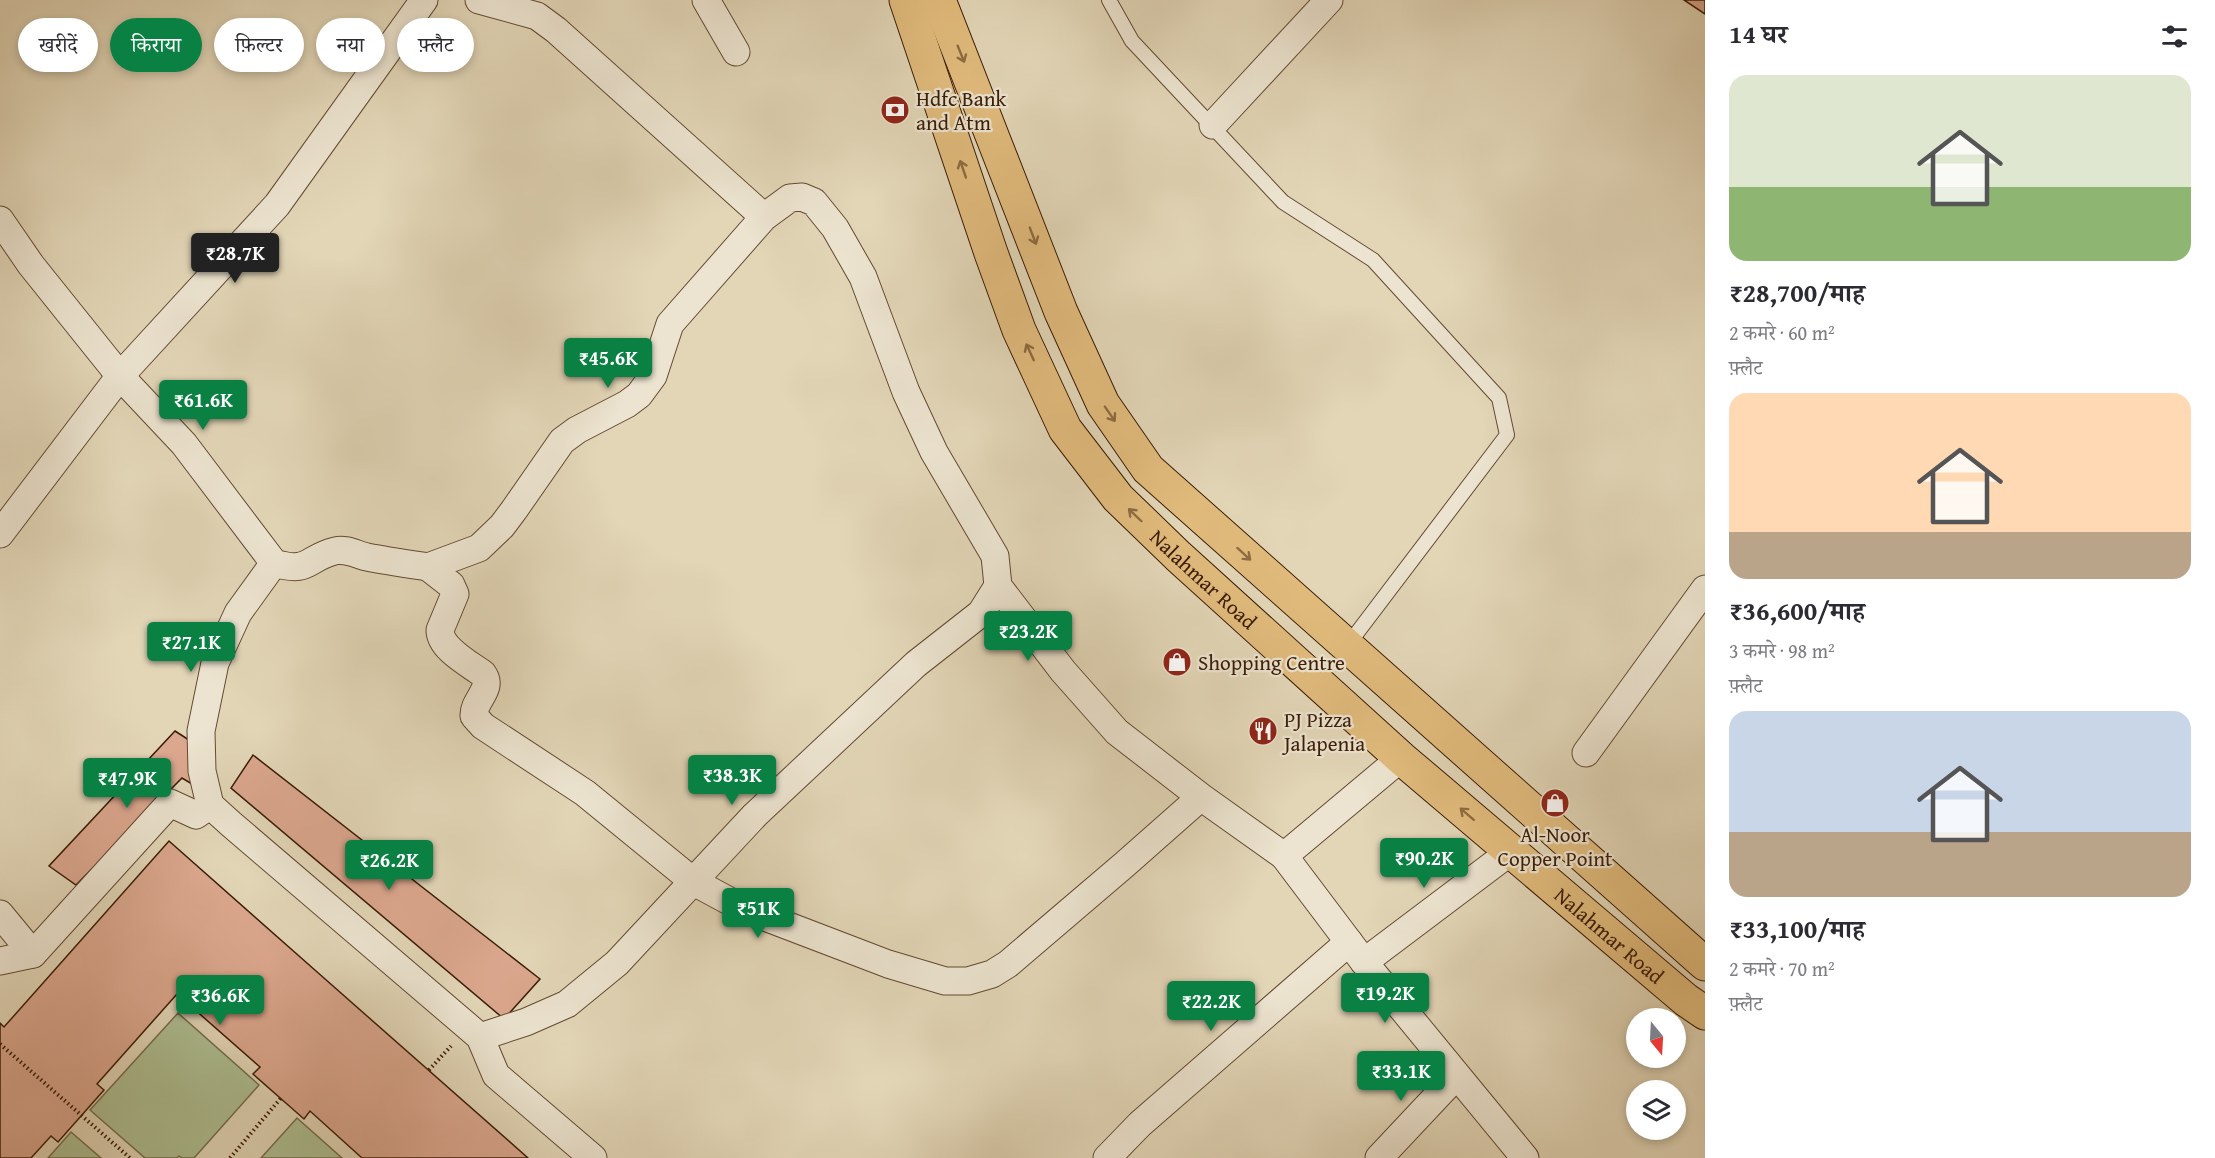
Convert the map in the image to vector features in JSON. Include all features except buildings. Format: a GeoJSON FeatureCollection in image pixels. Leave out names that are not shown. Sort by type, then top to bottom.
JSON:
{"type":"FeatureCollection","features":[{"type":"Feature","properties":{"kind":"main road","name":"Nalahmar Road"},"geometry":{"type":"LineString","coordinates":[[906,0],[1019,330],[1065,429],[1118,498],[1178,556],[1401,758],[1686,1000],[1705,1013]]}},
{"type":"Feature","properties":{"kind":"main road","name":"Nalahmar Road"},"geometry":{"type":"LineString","coordinates":[[940,0],[1061,312],[1103,404],[1148,469],[1705,964]]}},
{"type":"Feature","properties":{"kind":"street"},"geometry":{"type":"LineString","coordinates":[[0,534],[120,376],[278,205],[424,0]]}},
{"type":"Feature","properties":{"kind":"street"},"geometry":{"type":"LineString","coordinates":[[706,0],[736,52]]}},
{"type":"Feature","properties":{"kind":"street"},"geometry":{"type":"LineString","coordinates":[[1213,125],[1329,0]]}},
{"type":"Feature","properties":{"kind":"street"},"geometry":{"type":"LineString","coordinates":[[492,2],[537,16],[556,30],[764,217]]}},
{"type":"Feature","properties":{"kind":"street"},"geometry":{"type":"LineString","coordinates":[[428,567],[479,548],[502,526],[562,441],[577,430],[627,404],[646,388],[653,376],[670,324],[764,217],[790,198],[802,197],[814,202],[835,228],[863,277],[906,392],[934,452],[995,555],[998,586],[1063,671],[1116,732],[1201,797],[1284,856],[1357,952],[1525,1158]]}},
{"type":"Feature","properties":{"kind":"street"},"geometry":{"type":"LineString","coordinates":[[0,220],[31,265],[120,376],[184,444],[274,563],[290,568],[302,566],[336,551],[351,551],[365,557],[428,567],[451,585],[455,594],[440,635],[449,648],[487,679],[487,686],[473,710],[477,721],[585,793],[694,882],[744,909],[888,964],[945,981],[968,981],[992,974],[1008,964],[1201,797]]}},
{"type":"Feature","properties":{"kind":"street"},"geometry":{"type":"LineString","coordinates":[[274,563],[238,613],[216,663],[201,731],[202,771],[210,805],[480,1037],[496,1075],[592,1158]]}},
{"type":"Feature","properties":{"kind":"street"},"geometry":{"type":"LineString","coordinates":[[480,1037],[526,1022],[567,1004],[616,963],[755,814],[916,664],[981,614],[998,586]]}},
{"type":"Feature","properties":{"kind":"street"},"geometry":{"type":"LineString","coordinates":[[1586,753],[1705,589]]}},
{"type":"Feature","properties":{"kind":"street"},"geometry":{"type":"LineString","coordinates":[[1284,856],[1401,758]]}},
{"type":"Feature","properties":{"kind":"street"},"geometry":{"type":"LineString","coordinates":[[0,961],[33,954],[170,803],[196,815],[210,805]]}},
{"type":"Feature","properties":{"kind":"street"},"geometry":{"type":"LineString","coordinates":[[1107,1158],[1140,1124],[1357,952],[1510,852]]}},
{"type":"Feature","properties":{"kind":"street"},"geometry":{"type":"LineString","coordinates":[[0,914],[33,954]]}},
{"type":"Feature","properties":{"kind":"street"},"geometry":{"type":"LineString","coordinates":[[1379,1158],[1456,1076]]}},
{"type":"Feature","properties":{"kind":"lane"},"geometry":{"type":"LineString","coordinates":[[1109,0],[1132,41],[1283,202],[1373,260],[1499,398],[1507,435],[1347,646]]}},
{"type":"Feature","properties":{"kind":"path"},"geometry":{"type":"LineString","coordinates":[[0,1044],[130,1158]]}},
{"type":"Feature","properties":{"kind":"path"},"geometry":{"type":"LineString","coordinates":[[230,1158],[280,1098]]}},
{"type":"Feature","properties":{"kind":"green space"},"geometry":{"type":"Polygon","coordinates":[[[178,1013],[259,1085],[194,1158],[179,1156],[177,1158],[145,1158],[90,1110],[178,1013]]]}},
{"type":"Feature","properties":{"kind":"green space"},"geometry":{"type":"Polygon","coordinates":[[[297,1118],[342,1158],[261,1158],[297,1118]]]}},
{"type":"Feature","properties":{"kind":"green space"},"geometry":{"type":"Polygon","coordinates":[[[71,1132],[101,1158],[48,1158],[71,1132]]]}},
{"type":"Feature","properties":{"kind":"place","name":"Hdfc Bank and Atm"},"geometry":{"type":"Point","coordinates":[895,110]}},
{"type":"Feature","properties":{"kind":"place","name":"Shopping Centre"},"geometry":{"type":"Point","coordinates":[1177,662]}},
{"type":"Feature","properties":{"kind":"place","name":"PJ Pizza Jalapenia"},"geometry":{"type":"Point","coordinates":[1263,731]}},
{"type":"Feature","properties":{"kind":"place","name":"Al-Noor Copper Point"},"geometry":{"type":"Point","coordinates":[1555,803]}}]}
